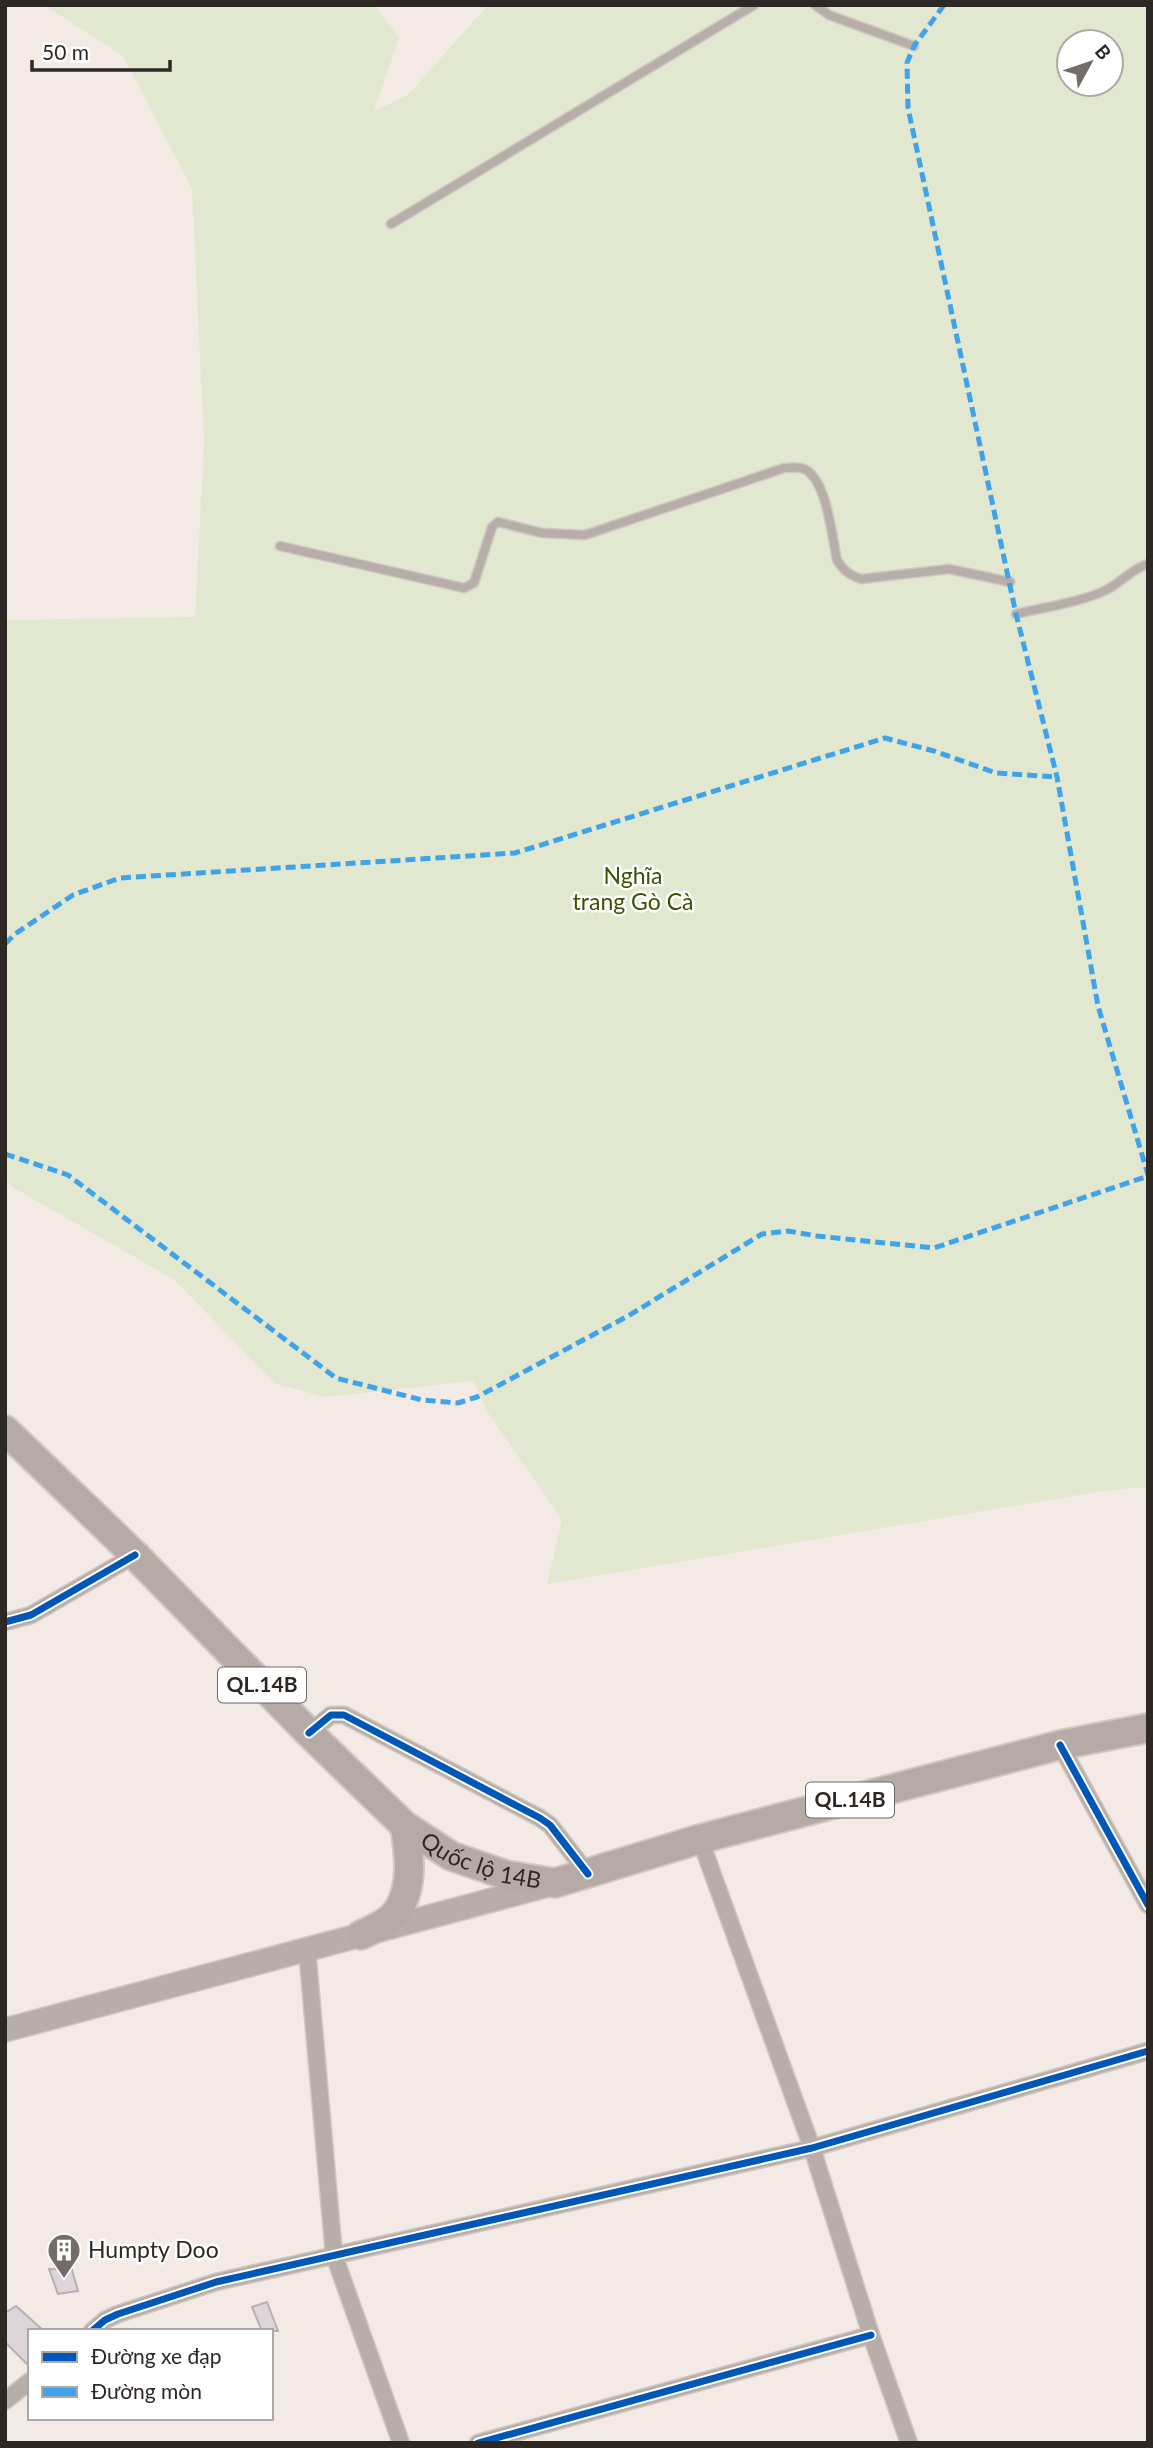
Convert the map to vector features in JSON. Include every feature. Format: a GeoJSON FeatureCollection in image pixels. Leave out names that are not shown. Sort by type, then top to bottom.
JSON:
{"type":"FeatureCollection","features":[{"type":"Feature","properties":{"kind":"highway","name":"Quốc lộ 14B"},"geometry":{"type":"LineString","coordinates":[[5,1430],[135,1555],[309,1733],[405,1826],[451,1856],[506,1875],[555,1883],[700,1839],[1060,1745],[1148,1728]]}},
{"type":"Feature","properties":{"kind":"highway"},"geometry":{"type":"LineString","coordinates":[[361,1935],[384,1923],[398,1910],[411,1863],[405,1826]]}},
{"type":"Feature","properties":{"kind":"main road"},"geometry":{"type":"LineString","coordinates":[[5,2030],[555,1883]]}},
{"type":"Feature","properties":{"kind":"street"},"geometry":{"type":"LineString","coordinates":[[5,1622],[31,1615],[135,1555]]}},
{"type":"Feature","properties":{"kind":"street"},"geometry":{"type":"LineString","coordinates":[[309,1733],[331,1715],[344,1715],[540,1818],[550,1825],[588,1874]]}},
{"type":"Feature","properties":{"kind":"street"},"geometry":{"type":"LineString","coordinates":[[1060,1745],[1148,1905]]}},
{"type":"Feature","properties":{"kind":"street"},"geometry":{"type":"LineString","coordinates":[[700,1839],[812,2148],[871,2335],[909,2443]]}},
{"type":"Feature","properties":{"kind":"street"},"geometry":{"type":"LineString","coordinates":[[307,1949],[334,2255],[401,2443]]}},
{"type":"Feature","properties":{"kind":"street"},"geometry":{"type":"LineString","coordinates":[[94,2329],[118,2314],[216,2282],[812,2148],[1148,2051]]}},
{"type":"Feature","properties":{"kind":"street"},"geometry":{"type":"LineString","coordinates":[[478,2443],[871,2335]]}},
{"type":"Feature","properties":{"kind":"street"},"geometry":{"type":"LineString","coordinates":[[5,2401],[28,2383]]}},
{"type":"Feature","properties":{"kind":"lane"},"geometry":{"type":"LineString","coordinates":[[391,224],[754,5]]}},
{"type":"Feature","properties":{"kind":"lane"},"geometry":{"type":"LineString","coordinates":[[814,5],[829,15],[914,46]]}},
{"type":"Feature","properties":{"kind":"lane"},"geometry":{"type":"LineString","coordinates":[[279,546],[464,589],[474,583],[492,527],[498,523],[542,533],[585,535],[784,468],[797,467],[807,471],[821,488],[837,559],[851,576],[861,579],[949,569],[1010,582]]}},
{"type":"Feature","properties":{"kind":"lane"},"geometry":{"type":"LineString","coordinates":[[1016,614],[1098,593],[1148,564]]}},
{"type":"Feature","properties":{"kind":"green space","name":"Nghĩa trang Gò Cà"},"geometry":{"type":"Polygon","coordinates":[[[44,5],[374,5],[399,38],[374,111],[408,95],[488,5],[1148,5],[1148,1487],[1102,1491],[547,1584],[562,1520],[486,1410],[474,1381],[325,1397],[276,1384],[173,1279],[14,1188],[5,1180],[5,620],[195,617],[204,443],[192,189],[123,56],[44,5]]]}},
{"type":"Feature","properties":{"kind":"building","name":"Humpty Doo"},"geometry":{"type":"Polygon","coordinates":[[[49,2269],[72,2270],[78,2291],[58,2294],[49,2269]]]}},
{"type":"Feature","properties":{"kind":"building"},"geometry":{"type":"Polygon","coordinates":[[[267,2302],[278,2331],[261,2329],[252,2307],[267,2302]]]}},
{"type":"Feature","properties":{"kind":"building"},"geometry":{"type":"Polygon","coordinates":[[[16,2306],[42,2329],[28,2329],[28,2365],[5,2342],[5,2313],[16,2306]]]}},
{"type":"Feature","properties":{"kind":"marked path"},"geometry":{"type":"LineString","coordinates":[[944,5],[914,46],[907,63],[908,108],[1016,614],[1057,777],[1098,1006],[1148,1175]]}},
{"type":"Feature","properties":{"kind":"marked path"},"geometry":{"type":"LineString","coordinates":[[5,944],[15,934],[73,895],[120,878],[515,853],[885,738],[934,751],[996,773],[1057,777]]}},
{"type":"Feature","properties":{"kind":"marked path"},"geometry":{"type":"LineString","coordinates":[[5,1154],[68,1175],[336,1378],[422,1400],[458,1403],[477,1397],[628,1316],[762,1234],[788,1231],[934,1248],[1148,1176]]}},
{"type":"Feature","properties":{"kind":"cycle path"},"geometry":{"type":"LineString","coordinates":[[5,1622],[31,1615],[135,1555]]}},
{"type":"Feature","properties":{"kind":"cycle path"},"geometry":{"type":"LineString","coordinates":[[309,1733],[331,1715],[344,1715],[540,1818],[550,1825],[588,1874]]}},
{"type":"Feature","properties":{"kind":"cycle path"},"geometry":{"type":"LineString","coordinates":[[1060,1745],[1148,1905]]}},
{"type":"Feature","properties":{"kind":"cycle path"},"geometry":{"type":"LineString","coordinates":[[94,2329],[118,2314],[216,2282],[812,2148],[1148,2051]]}},
{"type":"Feature","properties":{"kind":"cycle path"},"geometry":{"type":"LineString","coordinates":[[478,2443],[871,2335]]}},
{"type":"Feature","properties":{"kind":"place","name":"Humpty Doo"},"geometry":{"type":"Point","coordinates":[64,2280]}}]}
